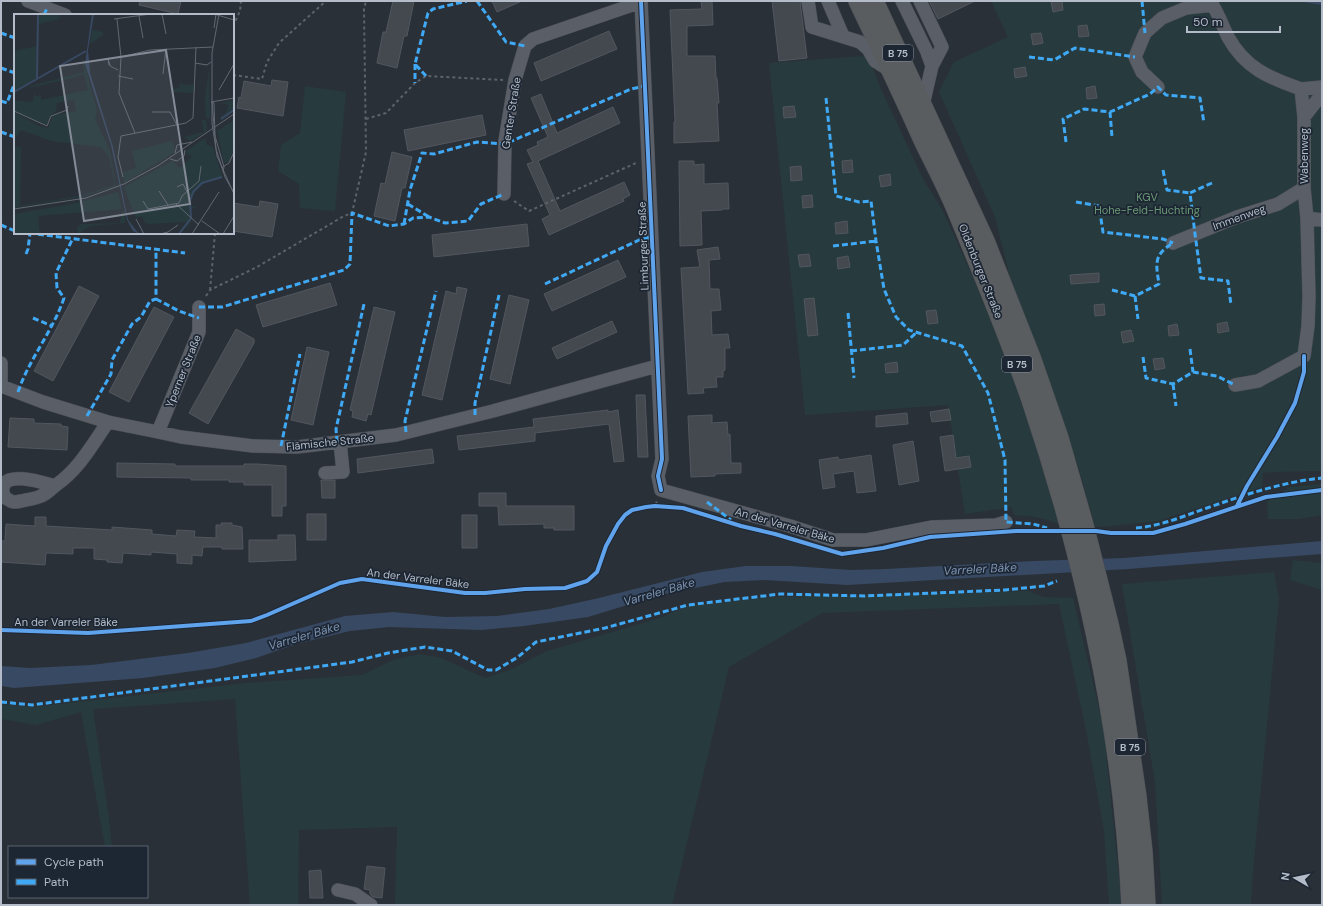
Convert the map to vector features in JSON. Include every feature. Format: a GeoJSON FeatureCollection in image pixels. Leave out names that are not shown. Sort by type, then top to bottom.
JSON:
{"type":"FeatureCollection","features":[{"type":"Feature","properties":{"kind":"highway","name":"Oldenburger Straße"},"geometry":{"type":"LineString","coordinates":[[858,1],[955,206],[986,282],[1030,398],[1083,527]]}},
{"type":"Feature","properties":{"kind":"highway","name":"Oldenburger Straße"},"geometry":{"type":"LineString","coordinates":[[874,1],[985,241],[1032,360],[1059,438],[1083,527],[1083,550],[1093,593]]}},
{"type":"Feature","properties":{"kind":"highway","name":"B 75"},"geometry":{"type":"LineString","coordinates":[[1093,593],[1095,632],[1107,692],[1116,754],[1129,864],[1131,905]]}},
{"type":"Feature","properties":{"kind":"highway","name":"B 75"},"geometry":{"type":"LineString","coordinates":[[1093,593],[1117,661],[1143,852],[1146,905]]}},
{"type":"Feature","properties":{"kind":"street"},"geometry":{"type":"LineString","coordinates":[[28,1],[62,14]]}},
{"type":"Feature","properties":{"kind":"street","name":"Genter Straße"},"geometry":{"type":"LineString","coordinates":[[504,194],[505,140],[515,80],[525,46],[533,39],[641,1]]}},
{"type":"Feature","properties":{"kind":"street","name":"Limburger Straße"},"geometry":{"type":"LineString","coordinates":[[641,1],[662,459],[658,476],[661,490]]}},
{"type":"Feature","properties":{"kind":"street"},"geometry":{"type":"LineString","coordinates":[[808,1],[812,27],[860,42],[868,50],[875,61],[892,72]]}},
{"type":"Feature","properties":{"kind":"street"},"geometry":{"type":"LineString","coordinates":[[828,1],[843,36]]}},
{"type":"Feature","properties":{"kind":"street"},"geometry":{"type":"LineString","coordinates":[[902,1],[927,52],[932,66]]}},
{"type":"Feature","properties":{"kind":"street"},"geometry":{"type":"LineString","coordinates":[[920,1],[942,47],[932,66],[922,105]]}},
{"type":"Feature","properties":{"kind":"street"},"geometry":{"type":"LineString","coordinates":[[1158,87],[1142,72],[1135,57],[1145,33],[1162,18],[1186,8],[1212,3],[1228,37],[1241,57],[1258,70],[1278,81],[1301,89],[1322,87]]}},
{"type":"Feature","properties":{"kind":"street","name":"Wabenweg"},"geometry":{"type":"LineString","coordinates":[[1235,385],[1258,381],[1304,356],[1308,326],[1309,297],[1307,218],[1304,188],[1304,117],[1301,89]]}},
{"type":"Feature","properties":{"kind":"street"},"geometry":{"type":"LineString","coordinates":[[1304,117],[1322,94]]}},
{"type":"Feature","properties":{"kind":"street","name":"Immenweg"},"geometry":{"type":"LineString","coordinates":[[1173,244],[1237,217],[1278,204],[1304,188]]}},
{"type":"Feature","properties":{"kind":"street"},"geometry":{"type":"LineString","coordinates":[[1307,218],[1322,220]]}},
{"type":"Feature","properties":{"kind":"street","name":"Yperner Straße"},"geometry":{"type":"LineString","coordinates":[[158,432],[199,332],[199,308]]}},
{"type":"Feature","properties":{"kind":"street","name":"Flämische Straße"},"geometry":{"type":"LineString","coordinates":[[1,362],[1,386],[43,402],[108,422],[181,437],[253,446],[297,447],[396,435],[493,411],[657,366]]}},
{"type":"Feature","properties":{"kind":"street"},"geometry":{"type":"LineString","coordinates":[[55,486],[16,478],[8,480],[3,485],[2,491],[5,498],[10,502],[17,502],[42,496],[64,480],[76,468],[108,422]]}},
{"type":"Feature","properties":{"kind":"street"},"geometry":{"type":"LineString","coordinates":[[325,473],[343,472],[340,442]]}},
{"type":"Feature","properties":{"kind":"street","name":"An der Varreler Bäke"},"geometry":{"type":"LineString","coordinates":[[661,490],[833,540],[866,540],[932,527],[996,525],[1006,522]]}},
{"type":"Feature","properties":{"kind":"street"},"geometry":{"type":"LineString","coordinates":[[338,890],[355,894],[371,905]]}},
{"type":"Feature","properties":{"kind":"path"},"geometry":{"type":"LineString","coordinates":[[234,24],[240,11],[241,1]]}},
{"type":"Feature","properties":{"kind":"path"},"geometry":{"type":"LineString","coordinates":[[234,75],[262,79],[267,62],[279,43],[326,1]]}},
{"type":"Feature","properties":{"kind":"path"},"geometry":{"type":"LineString","coordinates":[[210,290],[257,267],[344,216],[352,213],[366,152],[364,9],[366,1]]}},
{"type":"Feature","properties":{"kind":"path"},"geometry":{"type":"LineString","coordinates":[[366,119],[386,113],[415,83],[426,76],[515,80]]}},
{"type":"Feature","properties":{"kind":"path"},"geometry":{"type":"LineString","coordinates":[[504,194],[529,211],[648,157]]}},
{"type":"Feature","properties":{"kind":"path"},"geometry":{"type":"LineString","coordinates":[[199,308],[210,290],[215,234]]}},
{"type":"Feature","properties":{"kind":"path"},"geometry":{"type":"LineString","coordinates":[[1083,527],[1111,533],[1153,533],[1266,497],[1322,490]]}},
{"type":"Feature","properties":{"kind":"green space","name":"KGV Hohe-Feld-Huchting"},"geometry":{"type":"Polygon","coordinates":[[[991,1],[1322,1],[1322,471],[1263,473],[1262,487],[1158,521],[1100,527],[1095,526],[1078,466],[1011,281],[995,217],[939,92],[954,62],[1008,37],[991,1]]]}},
{"type":"Feature","properties":{"kind":"green space"},"geometry":{"type":"Polygon","coordinates":[[[864,56],[870,61],[880,87],[923,179],[943,211],[972,275],[1006,358],[1041,460],[1058,523],[1035,517],[1014,515],[1012,507],[965,514],[948,405],[805,415],[769,63],[864,56]]]}},
{"type":"Feature","properties":{"kind":"green space"},"geometry":{"type":"Polygon","coordinates":[[[305,86],[346,92],[335,211],[300,208],[299,184],[278,171],[281,145],[300,133],[305,86]]]}},
{"type":"Feature","properties":{"kind":"green space"},"geometry":{"type":"Polygon","coordinates":[[[1322,484],[1322,515],[1299,519],[1268,519],[1267,501],[1290,487],[1322,484]]]}},
{"type":"Feature","properties":{"kind":"green space"},"geometry":{"type":"Polygon","coordinates":[[[1293,560],[1322,563],[1322,590],[1290,580],[1293,560]]]}},
{"type":"Feature","properties":{"kind":"green space"},"geometry":{"type":"Polygon","coordinates":[[[1274,572],[1279,599],[1251,905],[1162,905],[1155,783],[1122,584],[1274,572]]]}},
{"type":"Feature","properties":{"kind":"green space"},"geometry":{"type":"Polygon","coordinates":[[[1029,591],[1043,597],[1073,598],[1103,725],[1122,905],[1109,905],[1104,831],[1086,730],[1059,604],[822,613],[729,667],[672,905],[395,905],[397,827],[299,830],[298,905],[250,905],[235,699],[93,709],[112,846],[105,846],[81,712],[36,725],[1,719],[1,704],[32,707],[246,683],[362,675],[393,660],[420,654],[441,658],[485,678],[512,669],[547,651],[660,618],[687,606],[772,597],[1029,591]]]}},
{"type":"Feature","properties":{"kind":"water","name":"Varreler Bäke"},"geometry":{"type":"Polygon","coordinates":[[[1322,541],[1322,554],[1128,569],[847,585],[765,580],[725,582],[660,595],[588,617],[524,626],[481,630],[389,627],[350,631],[296,644],[256,658],[215,668],[143,678],[14,688],[1,686],[1,666],[30,668],[91,665],[188,653],[246,643],[345,616],[393,612],[445,617],[497,616],[549,609],[702,572],[746,566],[791,566],[851,570],[886,569],[1033,561],[1124,558],[1322,541]]]}},
{"type":"Feature","properties":{"kind":"building"},"geometry":{"type":"Polygon","coordinates":[[[140,1],[181,1],[178,14],[139,5],[140,1]]]}},
{"type":"Feature","properties":{"kind":"building"},"geometry":{"type":"Polygon","coordinates":[[[393,1],[414,1],[407,36],[404,36],[397,68],[377,63],[383,32],[386,32],[393,1]]]}},
{"type":"Feature","properties":{"kind":"building"},"geometry":{"type":"Polygon","coordinates":[[[492,1],[522,1],[497,12],[492,1]]]}},
{"type":"Feature","properties":{"kind":"building"},"geometry":{"type":"Polygon","coordinates":[[[701,1],[712,1],[713,25],[687,26],[687,56],[715,56],[719,103],[717,103],[719,141],[674,143],[675,122],[670,10],[702,9],[701,1]]]}},
{"type":"Feature","properties":{"kind":"building"},"geometry":{"type":"Polygon","coordinates":[[[772,1],[800,1],[807,58],[779,61],[772,1]]]}},
{"type":"Feature","properties":{"kind":"building"},"geometry":{"type":"Polygon","coordinates":[[[929,1],[975,1],[938,19],[929,1]]]}},
{"type":"Feature","properties":{"kind":"building"},"geometry":{"type":"Polygon","coordinates":[[[1051,1],[1062,1],[1063,10],[1053,12],[1051,1]]]}},
{"type":"Feature","properties":{"kind":"building"},"geometry":{"type":"Polygon","coordinates":[[[1087,25],[1089,36],[1079,37],[1078,26],[1087,25]]]}},
{"type":"Feature","properties":{"kind":"building"},"geometry":{"type":"Polygon","coordinates":[[[609,31],[617,49],[541,81],[534,63],[609,31]]]}},
{"type":"Feature","properties":{"kind":"building"},"geometry":{"type":"Polygon","coordinates":[[[1041,33],[1043,43],[1033,45],[1031,34],[1041,33]]]}},
{"type":"Feature","properties":{"kind":"building"},"geometry":{"type":"Polygon","coordinates":[[[1025,67],[1027,76],[1015,78],[1014,69],[1025,67]]]}},
{"type":"Feature","properties":{"kind":"building"},"geometry":{"type":"Polygon","coordinates":[[[272,80],[288,82],[283,116],[237,108],[239,97],[241,98],[244,81],[271,86],[272,80]]]}},
{"type":"Feature","properties":{"kind":"building"},"geometry":{"type":"Polygon","coordinates":[[[1095,86],[1097,98],[1087,99],[1086,88],[1095,86]]]}},
{"type":"Feature","properties":{"kind":"building"},"geometry":{"type":"Polygon","coordinates":[[[541,94],[557,133],[613,107],[620,123],[538,161],[560,211],[624,182],[630,195],[623,199],[624,201],[549,235],[542,219],[550,215],[527,164],[533,162],[527,150],[538,145],[537,142],[548,137],[531,98],[541,94]]]}},
{"type":"Feature","properties":{"kind":"building"},"geometry":{"type":"Polygon","coordinates":[[[794,106],[796,117],[784,118],[783,107],[794,106]]]}},
{"type":"Feature","properties":{"kind":"building"},"geometry":{"type":"Polygon","coordinates":[[[482,115],[486,135],[408,151],[404,130],[482,115]]]}},
{"type":"Feature","properties":{"kind":"building"},"geometry":{"type":"Polygon","coordinates":[[[392,152],[412,157],[405,188],[402,188],[395,221],[374,216],[381,183],[385,184],[392,152]]]}},
{"type":"Feature","properties":{"kind":"building"},"geometry":{"type":"Polygon","coordinates":[[[852,160],[853,172],[843,173],[842,161],[852,160]]]}},
{"type":"Feature","properties":{"kind":"building"},"geometry":{"type":"Polygon","coordinates":[[[679,161],[694,161],[694,165],[704,164],[704,184],[728,183],[729,209],[701,211],[702,245],[680,246],[679,161]]]}},
{"type":"Feature","properties":{"kind":"building"},"geometry":{"type":"Polygon","coordinates":[[[801,166],[802,180],[791,181],[790,167],[801,166]]]}},
{"type":"Feature","properties":{"kind":"building"},"geometry":{"type":"Polygon","coordinates":[[[890,174],[891,185],[881,187],[879,176],[890,174]]]}},
{"type":"Feature","properties":{"kind":"building"},"geometry":{"type":"Polygon","coordinates":[[[812,195],[813,207],[803,208],[802,196],[812,195]]]}},
{"type":"Feature","properties":{"kind":"building"},"geometry":{"type":"Polygon","coordinates":[[[260,201],[278,204],[272,237],[234,231],[234,203],[259,207],[260,201]]]}},
{"type":"Feature","properties":{"kind":"building"},"geometry":{"type":"Polygon","coordinates":[[[847,221],[848,233],[836,234],[835,223],[847,221]]]}},
{"type":"Feature","properties":{"kind":"building"},"geometry":{"type":"Polygon","coordinates":[[[527,224],[529,246],[434,257],[432,235],[527,224]]]}},
{"type":"Feature","properties":{"kind":"building"},"geometry":{"type":"Polygon","coordinates":[[[718,247],[720,259],[709,260],[710,289],[719,289],[721,310],[711,311],[712,335],[728,334],[730,348],[725,348],[725,370],[723,371],[723,377],[716,377],[717,387],[703,388],[704,393],[688,394],[681,268],[700,267],[697,250],[718,247]]]}},
{"type":"Feature","properties":{"kind":"building"},"geometry":{"type":"Polygon","coordinates":[[[809,254],[811,266],[800,267],[798,255],[809,254]]]}},
{"type":"Feature","properties":{"kind":"building"},"geometry":{"type":"Polygon","coordinates":[[[848,256],[850,267],[838,269],[837,258],[848,256]]]}},
{"type":"Feature","properties":{"kind":"building"},"geometry":{"type":"Polygon","coordinates":[[[618,260],[626,277],[552,311],[544,294],[618,260]]]}},
{"type":"Feature","properties":{"kind":"building"},"geometry":{"type":"Polygon","coordinates":[[[1099,273],[1099,282],[1071,284],[1070,275],[1099,273]]]}},
{"type":"Feature","properties":{"kind":"building"},"geometry":{"type":"Polygon","coordinates":[[[330,283],[337,305],[263,327],[256,305],[330,283]]]}},
{"type":"Feature","properties":{"kind":"building"},"geometry":{"type":"Polygon","coordinates":[[[79,286],[99,296],[53,381],[34,371],[79,286]]]}},
{"type":"Feature","properties":{"kind":"building"},"geometry":{"type":"Polygon","coordinates":[[[457,287],[467,289],[442,400],[422,395],[446,291],[456,294],[457,287]]]}},
{"type":"Feature","properties":{"kind":"building"},"geometry":{"type":"Polygon","coordinates":[[[509,295],[529,300],[510,384],[490,379],[509,295]]]}},
{"type":"Feature","properties":{"kind":"building"},"geometry":{"type":"Polygon","coordinates":[[[814,298],[818,335],[808,336],[804,299],[814,298]]]}},
{"type":"Feature","properties":{"kind":"building"},"geometry":{"type":"Polygon","coordinates":[[[1104,304],[1105,315],[1095,316],[1094,305],[1104,304]]]}},
{"type":"Feature","properties":{"kind":"building"},"geometry":{"type":"Polygon","coordinates":[[[154,307],[174,317],[129,402],[109,392],[154,307]]]}},
{"type":"Feature","properties":{"kind":"building"},"geometry":{"type":"Polygon","coordinates":[[[374,307],[395,312],[371,415],[368,414],[366,421],[352,417],[353,411],[350,410],[374,307]]]}},
{"type":"Feature","properties":{"kind":"building"},"geometry":{"type":"Polygon","coordinates":[[[936,310],[938,323],[928,324],[926,311],[936,310]]]}},
{"type":"Feature","properties":{"kind":"building"},"geometry":{"type":"Polygon","coordinates":[[[612,321],[617,332],[557,359],[552,348],[612,321]]]}},
{"type":"Feature","properties":{"kind":"building"},"geometry":{"type":"Polygon","coordinates":[[[1227,322],[1229,331],[1218,333],[1217,324],[1227,322]]]}},
{"type":"Feature","properties":{"kind":"building"},"geometry":{"type":"Polygon","coordinates":[[[1177,324],[1179,335],[1169,336],[1168,326],[1177,324]]]}},
{"type":"Feature","properties":{"kind":"building"},"geometry":{"type":"Polygon","coordinates":[[[236,329],[254,339],[254,343],[208,424],[189,413],[236,329]]]}},
{"type":"Feature","properties":{"kind":"building"},"geometry":{"type":"Polygon","coordinates":[[[1131,330],[1134,341],[1123,343],[1121,332],[1131,330]]]}},
{"type":"Feature","properties":{"kind":"building"},"geometry":{"type":"Polygon","coordinates":[[[307,347],[329,352],[313,425],[291,420],[307,347]]]}},
{"type":"Feature","properties":{"kind":"building"},"geometry":{"type":"Polygon","coordinates":[[[1163,358],[1165,368],[1155,370],[1153,359],[1163,358]]]}},
{"type":"Feature","properties":{"kind":"building"},"geometry":{"type":"Polygon","coordinates":[[[897,362],[898,372],[886,373],[885,364],[897,362]]]}},
{"type":"Feature","properties":{"kind":"building"},"geometry":{"type":"Polygon","coordinates":[[[636,395],[645,395],[648,457],[638,457],[636,395]]]}},
{"type":"Feature","properties":{"kind":"building"},"geometry":{"type":"Polygon","coordinates":[[[949,409],[951,420],[932,422],[930,412],[949,409]]]}},
{"type":"Feature","properties":{"kind":"building"},"geometry":{"type":"Polygon","coordinates":[[[608,410],[608,412],[618,410],[624,461],[614,462],[609,424],[535,433],[535,441],[459,450],[457,436],[534,427],[533,419],[608,410]]]}},
{"type":"Feature","properties":{"kind":"building"},"geometry":{"type":"Polygon","coordinates":[[[907,413],[908,424],[876,427],[876,416],[907,413]]]}},
{"type":"Feature","properties":{"kind":"building"},"geometry":{"type":"Polygon","coordinates":[[[712,415],[712,423],[727,422],[728,435],[730,434],[731,463],[741,463],[741,473],[691,477],[688,416],[712,415]]]}},
{"type":"Feature","properties":{"kind":"building"},"geometry":{"type":"Polygon","coordinates":[[[10,418],[34,419],[34,423],[61,424],[61,426],[68,427],[67,450],[8,447],[10,418]]]}},
{"type":"Feature","properties":{"kind":"building"},"geometry":{"type":"Polygon","coordinates":[[[953,435],[956,458],[969,456],[971,467],[945,471],[940,437],[953,435]]]}},
{"type":"Feature","properties":{"kind":"building"},"geometry":{"type":"Polygon","coordinates":[[[913,441],[919,481],[899,485],[893,445],[913,441]]]}},
{"type":"Feature","properties":{"kind":"building"},"geometry":{"type":"Polygon","coordinates":[[[432,449],[434,463],[358,473],[357,459],[432,449]]]}},
{"type":"Feature","properties":{"kind":"building"},"geometry":{"type":"Polygon","coordinates":[[[871,455],[876,491],[857,493],[854,471],[833,474],[835,487],[823,489],[819,460],[838,457],[839,460],[871,455]]]}},
{"type":"Feature","properties":{"kind":"building"},"geometry":{"type":"Polygon","coordinates":[[[117,463],[175,464],[175,466],[244,466],[244,464],[257,464],[286,466],[286,506],[282,506],[282,516],[272,516],[272,485],[244,485],[244,482],[229,482],[229,480],[191,480],[191,478],[117,477],[117,463]]]}},
{"type":"Feature","properties":{"kind":"building"},"geometry":{"type":"Polygon","coordinates":[[[321,480],[335,480],[335,498],[322,498],[321,480]]]}},
{"type":"Feature","properties":{"kind":"building"},"geometry":{"type":"Polygon","coordinates":[[[479,493],[506,493],[506,506],[574,506],[574,530],[554,530],[554,528],[544,528],[544,524],[499,525],[498,506],[479,506],[479,493]]]}},
{"type":"Feature","properties":{"kind":"building"},"geometry":{"type":"Polygon","coordinates":[[[307,514],[326,514],[326,540],[307,540],[307,514]]]}},
{"type":"Feature","properties":{"kind":"building"},"geometry":{"type":"Polygon","coordinates":[[[462,515],[477,515],[477,548],[462,548],[462,515]]]}},
{"type":"Feature","properties":{"kind":"building"},"geometry":{"type":"Polygon","coordinates":[[[35,517],[46,517],[46,526],[112,530],[112,527],[152,530],[152,534],[176,536],[177,530],[195,531],[194,537],[216,538],[216,525],[222,525],[221,523],[232,523],[232,525],[242,527],[243,549],[203,547],[202,556],[192,555],[192,564],[177,563],[177,554],[151,552],[151,555],[123,553],[122,563],[107,562],[107,560],[94,559],[94,548],[73,548],[73,554],[46,553],[45,565],[1,562],[1,541],[5,541],[6,524],[35,526],[35,517]]]}},
{"type":"Feature","properties":{"kind":"building"},"geometry":{"type":"Polygon","coordinates":[[[278,535],[295,535],[296,560],[249,562],[249,540],[278,540],[278,535]]]}},
{"type":"Feature","properties":{"kind":"building"},"geometry":{"type":"Polygon","coordinates":[[[367,866],[385,868],[382,898],[373,897],[370,894],[370,890],[364,889],[367,866]]]}},
{"type":"Feature","properties":{"kind":"building"},"geometry":{"type":"Polygon","coordinates":[[[321,870],[323,898],[310,898],[309,871],[321,870]]]}},
{"type":"Feature","properties":{"kind":"waterway"},"geometry":{"type":"LineString","coordinates":[[1307,1],[1322,3]]}},
{"type":"Feature","properties":{"kind":"marked path"},"geometry":{"type":"LineString","coordinates":[[426,76],[415,64],[428,13],[433,9],[467,1]]}},
{"type":"Feature","properties":{"kind":"marked path"},"geometry":{"type":"LineString","coordinates":[[477,1],[506,42],[525,46]]}},
{"type":"Feature","properties":{"kind":"marked path"},"geometry":{"type":"LineString","coordinates":[[1142,1],[1145,33]]}},
{"type":"Feature","properties":{"kind":"marked path"},"geometry":{"type":"LineString","coordinates":[[44,14],[47,8]]}},
{"type":"Feature","properties":{"kind":"marked path"},"geometry":{"type":"LineString","coordinates":[[1,33],[14,38]]}},
{"type":"Feature","properties":{"kind":"marked path"},"geometry":{"type":"LineString","coordinates":[[1029,57],[1054,60],[1075,48],[1135,57]]}},
{"type":"Feature","properties":{"kind":"marked path"},"geometry":{"type":"LineString","coordinates":[[415,64],[415,83]]}},
{"type":"Feature","properties":{"kind":"marked path"},"geometry":{"type":"LineString","coordinates":[[1,68],[14,73]]}},
{"type":"Feature","properties":{"kind":"marked path"},"geometry":{"type":"LineString","coordinates":[[1,101],[7,103],[14,85]]}},
{"type":"Feature","properties":{"kind":"marked path"},"geometry":{"type":"LineString","coordinates":[[404,224],[410,190],[422,153],[434,154],[477,142],[505,144],[631,89],[645,86]]}},
{"type":"Feature","properties":{"kind":"marked path"},"geometry":{"type":"LineString","coordinates":[[1066,142],[1063,119],[1084,109],[1110,112],[1150,94],[1158,87],[1166,95],[1200,98],[1204,123]]}},
{"type":"Feature","properties":{"kind":"marked path"},"geometry":{"type":"LineString","coordinates":[[826,98],[836,196],[859,202],[871,201],[884,289],[896,317],[909,330],[962,346],[988,393],[1005,460],[1006,522],[1033,524],[1047,528]]}},
{"type":"Feature","properties":{"kind":"marked path"},"geometry":{"type":"LineString","coordinates":[[1110,112],[1112,137]]}},
{"type":"Feature","properties":{"kind":"marked path"},"geometry":{"type":"LineString","coordinates":[[1,132],[14,137]]}},
{"type":"Feature","properties":{"kind":"marked path"},"geometry":{"type":"LineString","coordinates":[[1163,170],[1167,190],[1190,193]]}},
{"type":"Feature","properties":{"kind":"marked path"},"geometry":{"type":"LineString","coordinates":[[1212,183],[1190,193],[1201,278],[1228,281],[1231,305]]}},
{"type":"Feature","properties":{"kind":"marked path"},"geometry":{"type":"LineString","coordinates":[[199,307],[222,307],[344,270],[350,264],[352,213],[389,226],[404,224],[413,218],[429,217],[445,223],[468,221],[481,204],[504,194]]}},
{"type":"Feature","properties":{"kind":"marked path"},"geometry":{"type":"LineString","coordinates":[[1076,202],[1099,206],[1103,232],[1163,239],[1173,243]]}},
{"type":"Feature","properties":{"kind":"marked path"},"geometry":{"type":"LineString","coordinates":[[408,204],[429,217]]}},
{"type":"Feature","properties":{"kind":"marked path"},"geometry":{"type":"LineString","coordinates":[[1,225],[14,231]]}},
{"type":"Feature","properties":{"kind":"marked path"},"geometry":{"type":"LineString","coordinates":[[26,254],[30,234]]}},
{"type":"Feature","properties":{"kind":"marked path"},"geometry":{"type":"LineString","coordinates":[[37,234],[185,253]]}},
{"type":"Feature","properties":{"kind":"marked path"},"geometry":{"type":"LineString","coordinates":[[545,284],[639,240],[651,237]]}},
{"type":"Feature","properties":{"kind":"marked path"},"geometry":{"type":"LineString","coordinates":[[18,392],[28,368],[54,322],[64,298],[57,288],[56,273],[73,238]]}},
{"type":"Feature","properties":{"kind":"marked path"},"geometry":{"type":"LineString","coordinates":[[833,246],[876,241]]}},
{"type":"Feature","properties":{"kind":"marked path"},"geometry":{"type":"LineString","coordinates":[[1112,290],[1135,296],[1159,284],[1157,260],[1162,252],[1173,243]]}},
{"type":"Feature","properties":{"kind":"marked path"},"geometry":{"type":"LineString","coordinates":[[87,416],[111,374],[112,360],[132,324],[141,317],[150,301],[156,299],[156,250]]}},
{"type":"Feature","properties":{"kind":"marked path"},"geometry":{"type":"LineString","coordinates":[[406,432],[405,421],[436,291]]}},
{"type":"Feature","properties":{"kind":"marked path"},"geometry":{"type":"LineString","coordinates":[[475,415],[475,403],[499,295]]}},
{"type":"Feature","properties":{"kind":"marked path"},"geometry":{"type":"LineString","coordinates":[[1135,296],[1138,319]]}},
{"type":"Feature","properties":{"kind":"marked path"},"geometry":{"type":"LineString","coordinates":[[156,299],[179,311],[199,318]]}},
{"type":"Feature","properties":{"kind":"marked path"},"geometry":{"type":"LineString","coordinates":[[337,442],[336,429],[364,304]]}},
{"type":"Feature","properties":{"kind":"marked path"},"geometry":{"type":"LineString","coordinates":[[848,313],[854,378]]}},
{"type":"Feature","properties":{"kind":"marked path"},"geometry":{"type":"LineString","coordinates":[[33,318],[52,326]]}},
{"type":"Feature","properties":{"kind":"marked path"},"geometry":{"type":"LineString","coordinates":[[851,351],[903,345],[917,332]]}},
{"type":"Feature","properties":{"kind":"marked path"},"geometry":{"type":"LineString","coordinates":[[1190,349],[1193,372]]}},
{"type":"Feature","properties":{"kind":"marked path"},"geometry":{"type":"LineString","coordinates":[[281,446],[300,354]]}},
{"type":"Feature","properties":{"kind":"marked path"},"geometry":{"type":"LineString","coordinates":[[1143,357],[1146,378],[1173,384],[1193,372],[1217,376],[1235,385]]}},
{"type":"Feature","properties":{"kind":"marked path"},"geometry":{"type":"LineString","coordinates":[[1173,384],[1176,406]]}},
{"type":"Feature","properties":{"kind":"marked path"},"geometry":{"type":"LineString","coordinates":[[1136,528],[1172,520],[1263,490],[1322,478]]}},
{"type":"Feature","properties":{"kind":"marked path"},"geometry":{"type":"LineString","coordinates":[[707,502],[731,520]]}},
{"type":"Feature","properties":{"kind":"marked path"},"geometry":{"type":"LineString","coordinates":[[1,702],[32,705],[352,662],[388,653],[425,647],[452,651],[488,670],[496,670],[518,657],[536,642],[605,628],[688,605],[780,594],[865,596],[1005,590],[1044,586],[1057,581]]}},
{"type":"Feature","properties":{"kind":"cycle path"},"geometry":{"type":"LineString","coordinates":[[641,1],[662,459],[658,476],[661,490]]}},
{"type":"Feature","properties":{"kind":"cycle path"},"geometry":{"type":"LineString","coordinates":[[1237,506],[1295,403],[1304,372],[1304,356]]}},
{"type":"Feature","properties":{"kind":"cycle path"},"geometry":{"type":"LineString","coordinates":[[1,630],[88,633],[251,621],[340,583],[362,579],[465,593],[565,588],[587,581],[597,572],[606,546],[618,524],[625,515],[632,510],[655,506],[683,508],[842,554],[883,548],[930,537],[1016,531],[1153,533],[1266,497],[1322,490]]}}]}
